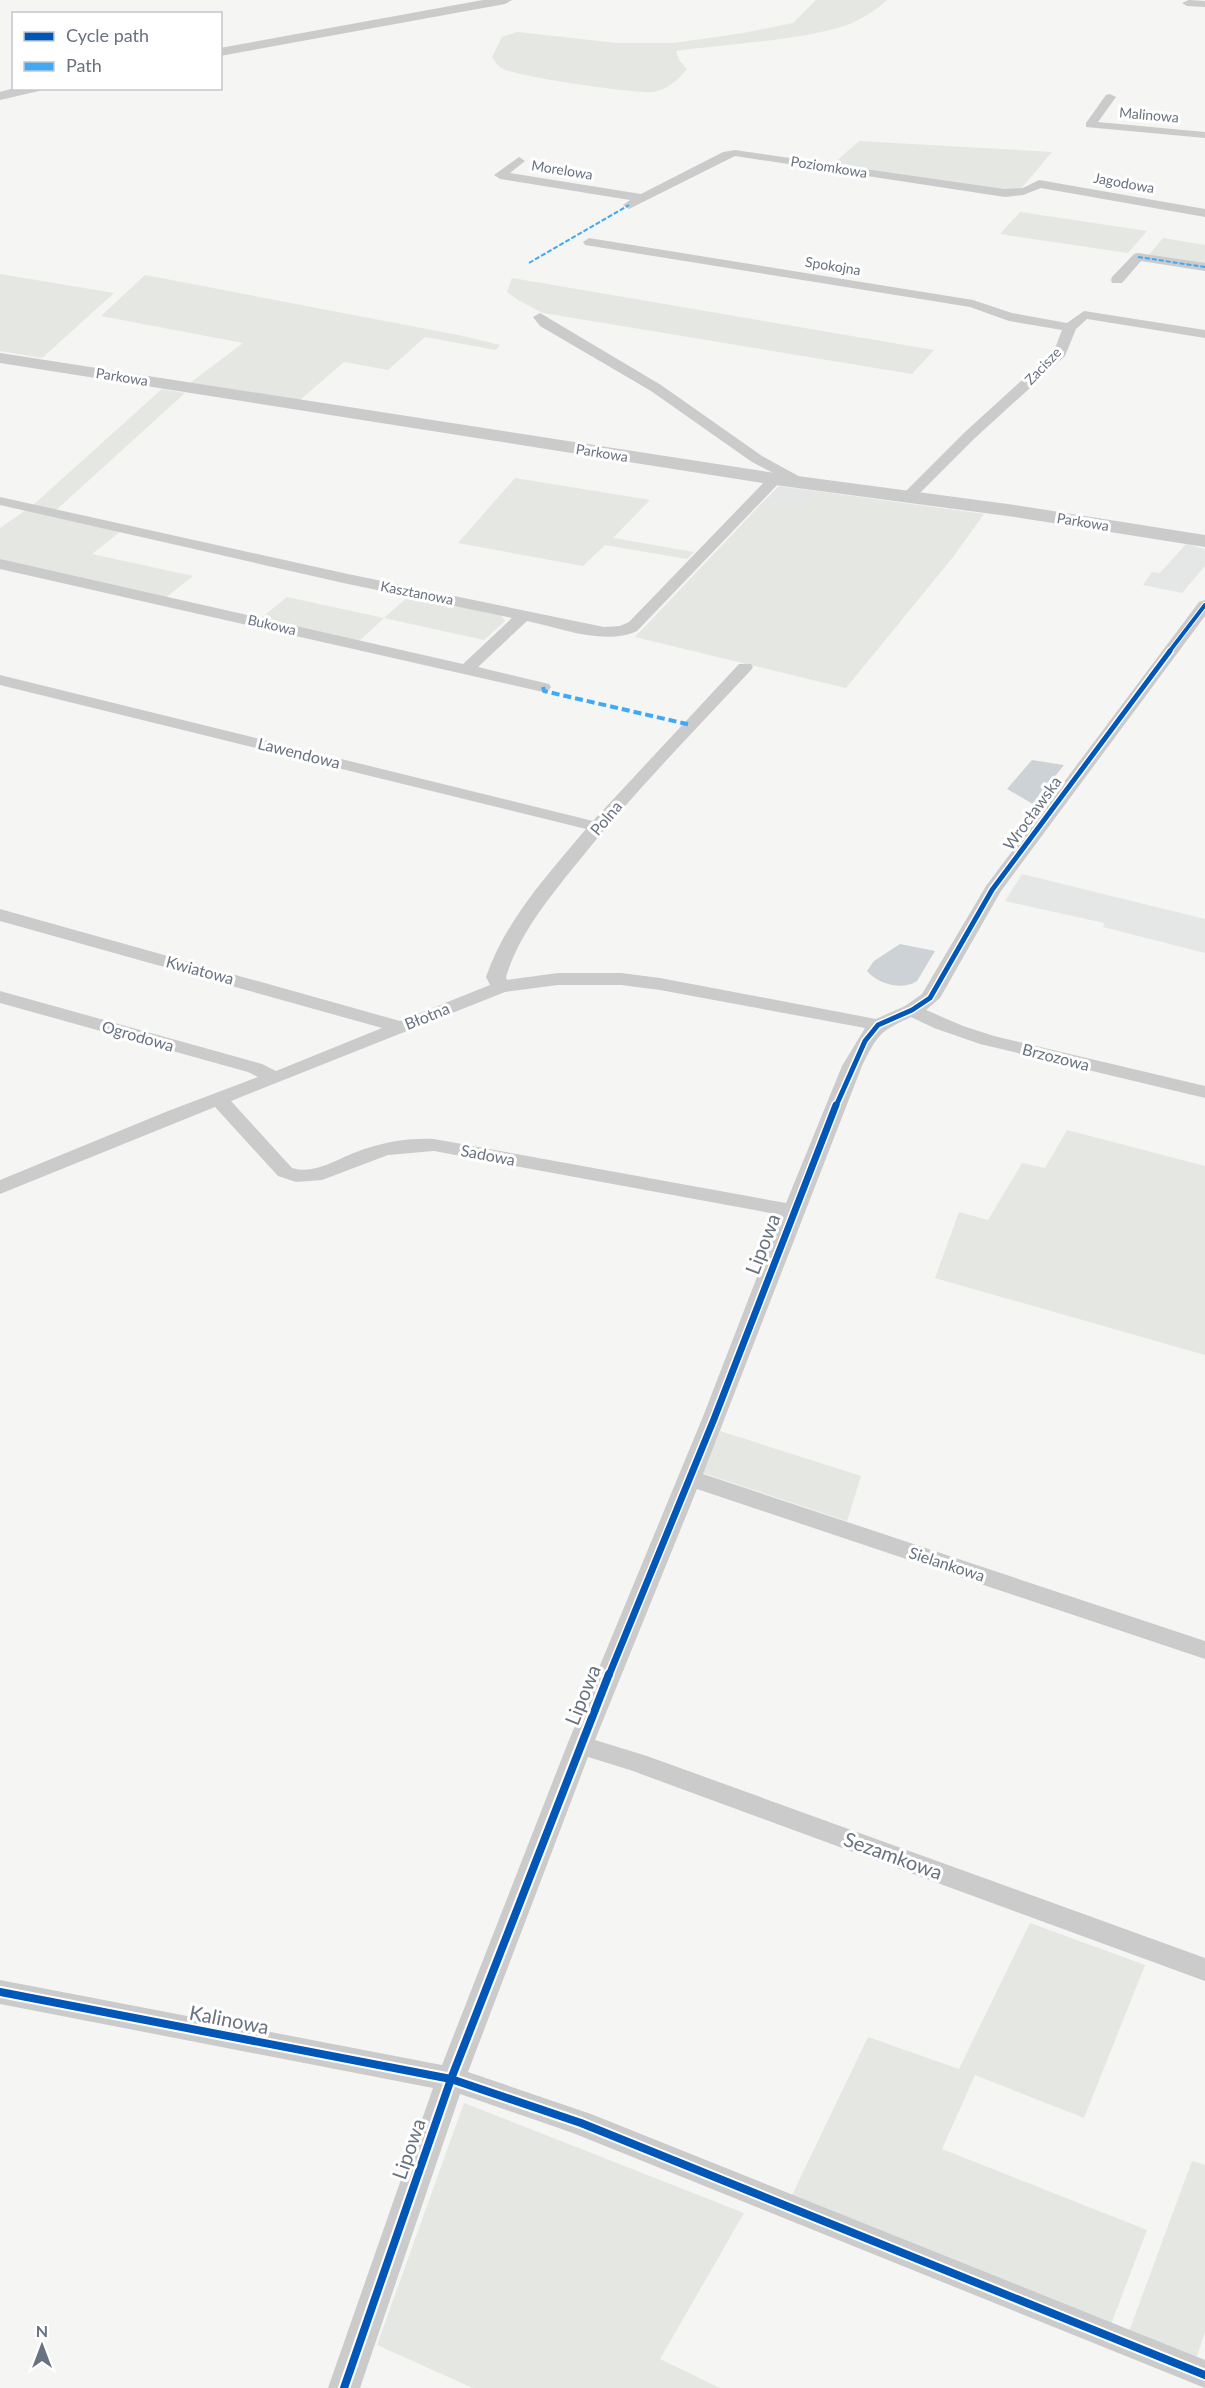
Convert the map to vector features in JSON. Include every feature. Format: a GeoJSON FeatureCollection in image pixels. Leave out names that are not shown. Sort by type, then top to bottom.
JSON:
{"type":"FeatureCollection","features":[{"type":"Feature","properties":{"kind":"street"},"geometry":{"type":"LineString","coordinates":[[222,52],[505,0]]}},
{"type":"Feature","properties":{"kind":"street"},"geometry":{"type":"LineString","coordinates":[[1187,3],[1205,4]]}},
{"type":"Feature","properties":{"kind":"street"},"geometry":{"type":"LineString","coordinates":[[0,94],[23,90]]}},
{"type":"Feature","properties":{"kind":"street","name":"Malinowa"},"geometry":{"type":"LineString","coordinates":[[1110,97],[1090,125],[1205,135]]}},
{"type":"Feature","properties":{"kind":"street","name":"Poziomkowa"},"geometry":{"type":"LineString","coordinates":[[629,206],[727,154],[735,153],[1005,193],[1021,193],[1034,189],[1039,184]]}},
{"type":"Feature","properties":{"kind":"street","name":"Morelowa"},"geometry":{"type":"LineString","coordinates":[[519,161],[500,175],[643,198]]}},
{"type":"Feature","properties":{"kind":"street","name":"Jagodowa"},"geometry":{"type":"LineString","coordinates":[[1039,184],[1205,213]]}},
{"type":"Feature","properties":{"kind":"street","name":"Spokojna"},"geometry":{"type":"LineString","coordinates":[[589,242],[973,304],[1009,317],[1070,327]]}},
{"type":"Feature","properties":{"kind":"street"},"geometry":{"type":"LineString","coordinates":[[1117,280],[1138,257],[1205,267]]}},
{"type":"Feature","properties":{"kind":"street","name":"Zacisze"},"geometry":{"type":"LineString","coordinates":[[907,498],[970,435],[1060,353],[1070,327],[1083,315],[1205,334]]}},
{"type":"Feature","properties":{"kind":"street"},"geometry":{"type":"LineString","coordinates":[[540,317],[656,388],[757,459],[797,479],[796,482]]}},
{"type":"Feature","properties":{"kind":"street","name":"Parkowa"},"geometry":{"type":"LineString","coordinates":[[0,358],[776,479],[1015,511],[1205,541]]}},
{"type":"Feature","properties":{"kind":"street","name":"Kasztanowa"},"geometry":{"type":"LineString","coordinates":[[0,501],[348,579],[604,632],[630,629],[776,479]]}},
{"type":"Feature","properties":{"kind":"street","name":"Bukowa"},"geometry":{"type":"LineString","coordinates":[[0,564],[543,687]]}},
{"type":"Feature","properties":{"kind":"street","name":"Wrocławska"},"geometry":{"type":"LineString","coordinates":[[878,1025],[930,999],[992,890],[1205,605]]}},
{"type":"Feature","properties":{"kind":"street"},"geometry":{"type":"LineString","coordinates":[[467,669],[525,614]]}},
{"type":"Feature","properties":{"kind":"street","name":"Polna"},"geometry":{"type":"LineString","coordinates":[[501,987],[496,977],[512,941],[538,901],[664,751],[745,667]]}},
{"type":"Feature","properties":{"kind":"street","name":"Lawendowa"},"geometry":{"type":"LineString","coordinates":[[0,680],[598,827]]}},
{"type":"Feature","properties":{"kind":"street","name":"Kwiatowa"},"geometry":{"type":"LineString","coordinates":[[0,915],[400,1027]]}},
{"type":"Feature","properties":{"kind":"street","name":"Błotna"},"geometry":{"type":"LineString","coordinates":[[0,1188],[501,987],[558,979],[621,979],[660,984],[878,1025]]}},
{"type":"Feature","properties":{"kind":"street","name":"Ogrodowa"},"geometry":{"type":"LineString","coordinates":[[0,997],[255,1068],[275,1078]]}},
{"type":"Feature","properties":{"kind":"street","name":"Brzozowa"},"geometry":{"type":"LineString","coordinates":[[912,1010],[947,1027],[980,1037],[1077,1063],[1205,1092]]}},
{"type":"Feature","properties":{"kind":"street","name":"Lipowa"},"geometry":{"type":"LineString","coordinates":[[344,2388],[451,2079],[580,1745],[690,1478],[793,1211],[852,1066],[865,1041],[878,1025]]}},
{"type":"Feature","properties":{"kind":"street","name":"Sadowa"},"geometry":{"type":"LineString","coordinates":[[218,1099],[285,1172],[298,1178],[315,1176],[360,1157],[399,1146],[434,1144],[793,1211]]}},
{"type":"Feature","properties":{"kind":"street","name":"Sielankowa"},"geometry":{"type":"LineString","coordinates":[[690,1478],[1205,1650]]}},
{"type":"Feature","properties":{"kind":"street","name":"Sezamkowa"},"geometry":{"type":"LineString","coordinates":[[580,1745],[638,1763],[1205,1970]]}},
{"type":"Feature","properties":{"kind":"street","name":"Kalinowa"},"geometry":{"type":"LineString","coordinates":[[0,1992],[451,2079],[581,2123],[1205,2375]]}},
{"type":"Feature","properties":{"kind":"shaded area"},"geometry":{"type":"Polygon","coordinates":[[[816,0],[887,0],[872,12],[855,21],[825,31],[783,39],[676,51],[679,60],[687,69],[672,84],[653,92],[550,80],[501,68],[492,57],[502,37],[517,32],[617,43],[674,43],[793,23],[816,0]]]}},
{"type":"Feature","properties":{"kind":"shaded area"},"geometry":{"type":"Polygon","coordinates":[[[859,141],[1052,152],[1019,191],[833,164],[859,141]]]}},
{"type":"Feature","properties":{"kind":"shaded area"},"geometry":{"type":"Polygon","coordinates":[[[1020,212],[1147,231],[1128,253],[1000,234],[1020,212]]]}},
{"type":"Feature","properties":{"kind":"shaded area"},"geometry":{"type":"Polygon","coordinates":[[[1163,238],[1205,245],[1205,264],[1148,256],[1163,238]]]}},
{"type":"Feature","properties":{"kind":"shaded area"},"geometry":{"type":"Polygon","coordinates":[[[0,274],[114,293],[42,358],[0,351],[0,274]]]}},
{"type":"Feature","properties":{"kind":"shaded area"},"geometry":{"type":"Polygon","coordinates":[[[145,275],[500,345],[496,350],[425,337],[388,370],[344,362],[300,400],[190,383],[243,343],[101,316],[145,275]]]}},
{"type":"Feature","properties":{"kind":"shaded area"},"geometry":{"type":"Polygon","coordinates":[[[512,278],[934,350],[912,374],[543,313],[507,292],[512,278]]]}},
{"type":"Feature","properties":{"kind":"shaded area"},"geometry":{"type":"Polygon","coordinates":[[[162,389],[185,393],[55,511],[32,506],[162,389]]]}},
{"type":"Feature","properties":{"kind":"shaded area"},"geometry":{"type":"Polygon","coordinates":[[[515,478],[650,500],[613,538],[694,552],[687,559],[605,545],[583,566],[458,543],[515,478]]]}},
{"type":"Feature","properties":{"kind":"shaded area"},"geometry":{"type":"Polygon","coordinates":[[[779,486],[816,491],[802,507],[763,502],[779,486]]]}},
{"type":"Feature","properties":{"kind":"shaded area"},"geometry":{"type":"Polygon","coordinates":[[[816,491],[984,514],[953,557],[846,688],[635,637],[763,502],[802,507],[816,491]]]}},
{"type":"Feature","properties":{"kind":"shaded area"},"geometry":{"type":"Polygon","coordinates":[[[26,510],[121,531],[92,554],[193,576],[165,598],[0,560],[0,528],[26,510]]]}},
{"type":"Feature","properties":{"kind":"shaded area"},"geometry":{"type":"Polygon","coordinates":[[[1186,544],[1205,549],[1205,566],[1182,593],[1143,585],[1152,572],[1160,573],[1186,544]]]}},
{"type":"Feature","properties":{"kind":"shaded area"},"geometry":{"type":"Polygon","coordinates":[[[410,595],[500,614],[505,621],[484,640],[384,618],[410,595]]]}},
{"type":"Feature","properties":{"kind":"shaded area"},"geometry":{"type":"Polygon","coordinates":[[[287,597],[384,618],[358,642],[260,619],[287,597]]]}},
{"type":"Feature","properties":{"kind":"shaded area"},"geometry":{"type":"Polygon","coordinates":[[[1032,760],[1064,765],[1033,804],[1007,789],[1032,760]]]}},
{"type":"Feature","properties":{"kind":"shaded area"},"geometry":{"type":"Polygon","coordinates":[[[1022,874],[1205,919],[1205,953],[1103,927],[1104,923],[1005,901],[1022,874]]]}},
{"type":"Feature","properties":{"kind":"shaded area"},"geometry":{"type":"Polygon","coordinates":[[[900,944],[935,951],[917,981],[911,984],[891,985],[877,979],[867,971],[874,961],[900,944]]]}},
{"type":"Feature","properties":{"kind":"shaded area"},"geometry":{"type":"Polygon","coordinates":[[[1067,1130],[1205,1166],[1205,1355],[935,1278],[959,1212],[988,1220],[1022,1163],[1045,1168],[1067,1130]]]}},
{"type":"Feature","properties":{"kind":"shaded area"},"geometry":{"type":"Polygon","coordinates":[[[720,1431],[861,1476],[847,1521],[703,1473],[720,1431]]]}},
{"type":"Feature","properties":{"kind":"shaded area"},"geometry":{"type":"Polygon","coordinates":[[[1030,1923],[1145,1965],[1084,2118],[975,2075],[942,2149],[1147,2230],[1111,2324],[792,2195],[868,2037],[959,2069],[1030,1923]]]}},
{"type":"Feature","properties":{"kind":"shaded area"},"geometry":{"type":"Polygon","coordinates":[[[464,2103],[744,2213],[660,2359],[720,2388],[473,2388],[377,2345],[464,2103]]]}},
{"type":"Feature","properties":{"kind":"shaded area"},"geometry":{"type":"Polygon","coordinates":[[[1192,2161],[1205,2165],[1205,2332],[1195,2362],[1127,2337],[1192,2161]]]}},
{"type":"Feature","properties":{"kind":"marked path"},"geometry":{"type":"LineString","coordinates":[[529,263],[629,205]]}},
{"type":"Feature","properties":{"kind":"marked path"},"geometry":{"type":"LineString","coordinates":[[1138,257],[1205,267]]}},
{"type":"Feature","properties":{"kind":"marked path"},"geometry":{"type":"LineString","coordinates":[[543,687],[544,691],[691,725]]}},
{"type":"Feature","properties":{"kind":"cycle path"},"geometry":{"type":"LineString","coordinates":[[344,2388],[451,2079],[580,1745],[714,1419],[793,1211],[852,1066],[865,1041],[878,1025],[912,1010],[930,998],[992,890],[1205,605]]}},
{"type":"Feature","properties":{"kind":"cycle path"},"geometry":{"type":"LineString","coordinates":[[0,1992],[451,2079],[581,2123],[1205,2375]]}}]}
